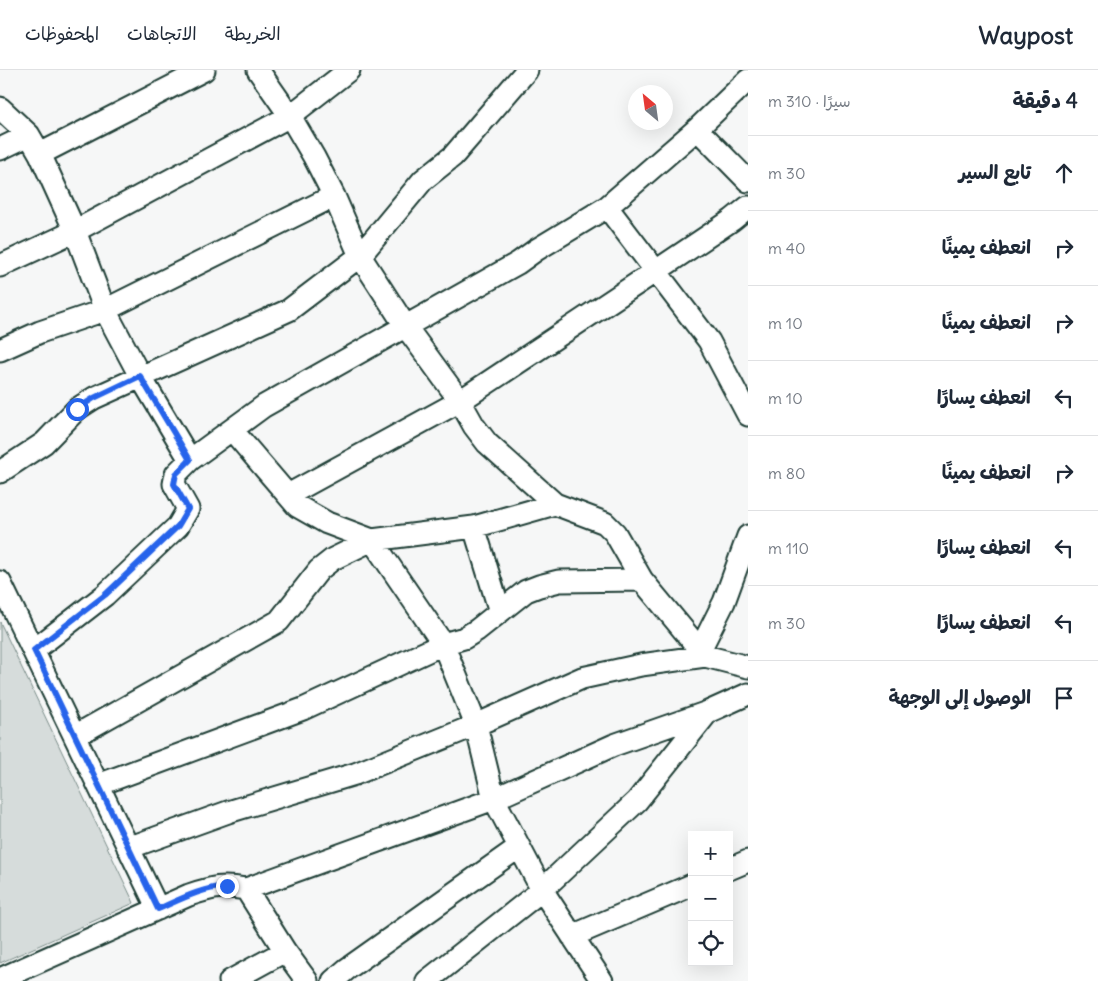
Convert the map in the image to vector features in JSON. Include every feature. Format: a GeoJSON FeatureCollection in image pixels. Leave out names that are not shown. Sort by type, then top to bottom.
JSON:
{"type":"FeatureCollection","features":[{"type":"Feature","properties":{"kind":"street"},"geometry":{"type":"LineString","coordinates":[[40,154],[204,70]]}},
{"type":"Feature","properties":{"kind":"street"},"geometry":{"type":"LineString","coordinates":[[258,70],[290,116],[334,196],[360,256],[406,327],[460,401],[486,443],[555,504],[605,523],[616,533],[642,580],[702,653]]}},
{"type":"Feature","properties":{"kind":"street"},"geometry":{"type":"LineString","coordinates":[[0,266],[76,231],[290,116],[349,70]]}},
{"type":"Feature","properties":{"kind":"street"},"geometry":{"type":"LineString","coordinates":[[0,472],[44,443],[77,409],[94,398],[289,310],[360,256],[423,180],[453,156],[527,70]]}},
{"type":"Feature","properties":{"kind":"street"},"geometry":{"type":"LineString","coordinates":[[34,650],[105,595],[178,526],[188,509],[174,484],[176,474],[190,460],[264,406],[518,263],[536,250],[608,207],[697,129],[748,80]]}},
{"type":"Feature","properties":{"kind":"street"},"geometry":{"type":"LineString","coordinates":[[0,108],[29,135],[40,154],[76,231],[105,310],[140,376],[190,460]]}},
{"type":"Feature","properties":{"kind":"street"},"geometry":{"type":"LineString","coordinates":[[697,129],[748,181]]}},
{"type":"Feature","properties":{"kind":"street"},"geometry":{"type":"LineString","coordinates":[[0,149],[29,135]]}},
{"type":"Feature","properties":{"kind":"street"},"geometry":{"type":"LineString","coordinates":[[0,350],[40,332],[105,310],[334,196]]}},
{"type":"Feature","properties":{"kind":"street"},"geometry":{"type":"LineString","coordinates":[[608,207],[709,341],[748,415]]}},
{"type":"Feature","properties":{"kind":"street"},"geometry":{"type":"LineString","coordinates":[[288,495],[460,401],[732,220],[748,207]]}},
{"type":"Feature","properties":{"kind":"street"},"geometry":{"type":"LineString","coordinates":[[232,430],[297,506],[327,523],[372,540],[444,644],[476,725],[494,798],[542,890],[602,981]]}},
{"type":"Feature","properties":{"kind":"street"},"geometry":{"type":"LineString","coordinates":[[75,736],[279,621],[319,570],[333,559],[372,540],[474,527],[555,504]]}},
{"type":"Feature","properties":{"kind":"street"},"geometry":{"type":"LineString","coordinates":[[474,527],[500,612]]}},
{"type":"Feature","properties":{"kind":"street"},"geometry":{"type":"LineString","coordinates":[[702,653],[724,602],[748,536]]}},
{"type":"Feature","properties":{"kind":"street"},"geometry":{"type":"LineString","coordinates":[[98,785],[303,709],[444,644],[464,638],[526,591],[559,580],[642,580]]}},
{"type":"Feature","properties":{"kind":"street"},"geometry":{"type":"LineString","coordinates":[[0,582],[158,909]]}},
{"type":"Feature","properties":{"kind":"street"},"geometry":{"type":"LineString","coordinates":[[128,848],[228,812],[355,774],[476,725],[582,678],[702,653],[748,667]]}},
{"type":"Feature","properties":{"kind":"street"},"geometry":{"type":"LineString","coordinates":[[0,979],[190,895],[211,888],[227,886],[246,889],[494,798],[614,745],[708,712],[748,694]]}},
{"type":"Feature","properties":{"kind":"street"},"geometry":{"type":"LineString","coordinates":[[427,981],[542,890],[637,801],[708,712]]}},
{"type":"Feature","properties":{"kind":"street"},"geometry":{"type":"LineString","coordinates":[[333,981],[347,969],[519,847]]}},
{"type":"Feature","properties":{"kind":"street"},"geometry":{"type":"LineString","coordinates":[[733,867],[748,861]]}},
{"type":"Feature","properties":{"kind":"street"},"geometry":{"type":"LineString","coordinates":[[572,936],[688,887]]}},
{"type":"Feature","properties":{"kind":"street"},"geometry":{"type":"LineString","coordinates":[[246,889],[285,951],[307,981]]}},
{"type":"Feature","properties":{"kind":"street"},"geometry":{"type":"LineString","coordinates":[[230,981],[285,951]]}},
{"type":"Feature","properties":{"kind":"shaded area"},"geometry":{"type":"Polygon","coordinates":[[[0,622],[134,903],[0,963],[0,622]]]}},
{"type":"Feature","properties":{"kind":"route"},"geometry":{"type":"LineString","coordinates":[[77,409],[94,398],[140,376],[190,460],[176,474],[174,484],[188,509],[178,526],[105,595],[34,650],[158,909],[190,895],[211,888],[227,886]]}}]}
